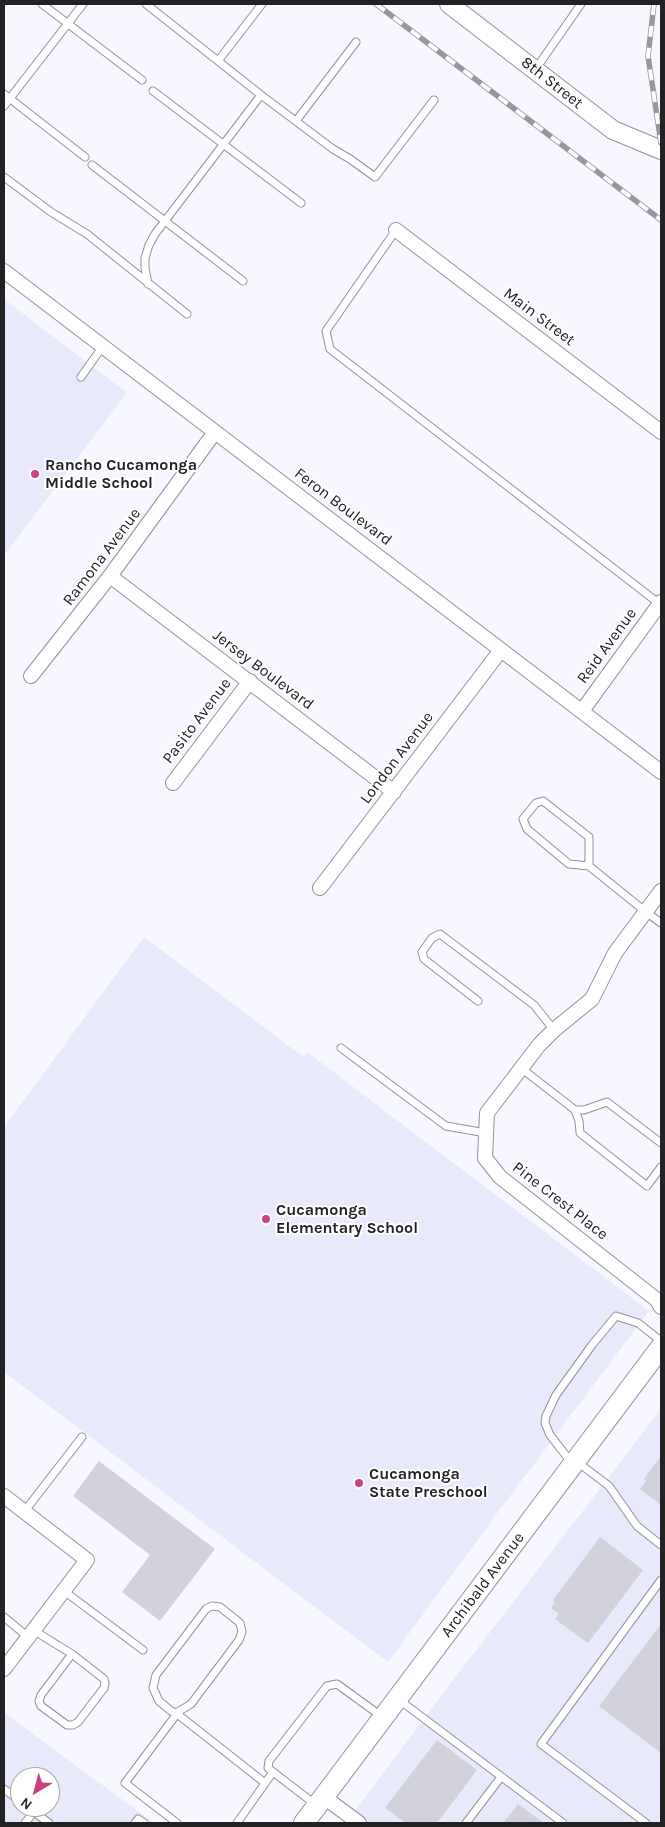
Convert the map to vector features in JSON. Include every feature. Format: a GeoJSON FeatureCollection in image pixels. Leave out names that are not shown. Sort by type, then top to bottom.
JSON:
{"type":"FeatureCollection","features":[{"type":"Feature","properties":{"kind":"main road","name":"Archibald Avenue"},"geometry":{"type":"LineString","coordinates":[[304,1823],[661,1347]]}},
{"type":"Feature","properties":{"kind":"street","name":"8th Street"},"geometry":{"type":"LineString","coordinates":[[449,4],[613,130],[661,150]]}},
{"type":"Feature","properties":{"kind":"street","name":"Main Street"},"geometry":{"type":"LineString","coordinates":[[396,230],[661,432]]}},
{"type":"Feature","properties":{"kind":"street","name":"Feron Boulevard"},"geometry":{"type":"LineString","coordinates":[[4,271],[661,772]]}},
{"type":"Feature","properties":{"kind":"street","name":"Ramona Avenue"},"geometry":{"type":"LineString","coordinates":[[31,676],[110,576],[215,432]]}},
{"type":"Feature","properties":{"kind":"street","name":"Jersey Boulevard"},"geometry":{"type":"LineString","coordinates":[[110,576],[394,792]]}},
{"type":"Feature","properties":{"kind":"street","name":"Reid Avenue"},"geometry":{"type":"LineString","coordinates":[[582,711],[661,604]]}},
{"type":"Feature","properties":{"kind":"street","name":"London Avenue"},"geometry":{"type":"LineString","coordinates":[[320,888],[501,650]]}},
{"type":"Feature","properties":{"kind":"street","name":"Pasito Avenue"},"geometry":{"type":"LineString","coordinates":[[172,783],[250,681]]}},
{"type":"Feature","properties":{"kind":"street","name":"Pine Crest Place"},"geometry":{"type":"LineString","coordinates":[[661,891],[615,953],[592,1000],[554,1030],[539,1045],[487,1113],[485,1158],[500,1177],[658,1300],[661,1307]]}},
{"type":"Feature","properties":{"kind":"street"},"geometry":{"type":"LineString","coordinates":[[4,1669],[87,1560],[24,1512],[5,1501]]}},
{"type":"Feature","properties":{"kind":"street"},"geometry":{"type":"LineString","coordinates":[[321,1801],[359,1823]]}},
{"type":"Feature","properties":{"kind":"lane"},"geometry":{"type":"LineString","coordinates":[[42,4],[142,80]]}},
{"type":"Feature","properties":{"kind":"lane"},"geometry":{"type":"LineString","coordinates":[[4,106],[7,96],[83,4]]}},
{"type":"Feature","properties":{"kind":"lane"},"geometry":{"type":"LineString","coordinates":[[146,4],[261,95],[374,177],[434,100]]}},
{"type":"Feature","properties":{"kind":"lane"},"geometry":{"type":"LineString","coordinates":[[218,62],[262,4]]}},
{"type":"Feature","properties":{"kind":"lane"},"geometry":{"type":"LineString","coordinates":[[535,70],[581,4]]}},
{"type":"Feature","properties":{"kind":"lane"},"geometry":{"type":"LineString","coordinates":[[296,121],[356,42]]}},
{"type":"Feature","properties":{"kind":"lane"},"geometry":{"type":"LineString","coordinates":[[152,91],[301,203]]}},
{"type":"Feature","properties":{"kind":"lane"},"geometry":{"type":"LineString","coordinates":[[148,284],[145,258],[149,245],[165,221],[261,95]]}},
{"type":"Feature","properties":{"kind":"lane"},"geometry":{"type":"LineString","coordinates":[[7,96],[85,157]]}},
{"type":"Feature","properties":{"kind":"lane"},"geometry":{"type":"LineString","coordinates":[[92,165],[243,281]]}},
{"type":"Feature","properties":{"kind":"lane"},"geometry":{"type":"LineString","coordinates":[[4,178],[51,212],[87,234],[187,314]]}},
{"type":"Feature","properties":{"kind":"lane"},"geometry":{"type":"LineString","coordinates":[[396,230],[326,331],[330,349],[661,604]]}},
{"type":"Feature","properties":{"kind":"lane"},"geometry":{"type":"LineString","coordinates":[[81,377],[103,346]]}},
{"type":"Feature","properties":{"kind":"lane"},"geometry":{"type":"LineString","coordinates":[[589,866],[589,837],[543,801],[536,803],[523,819],[527,830],[569,864],[589,866],[661,923]]}},
{"type":"Feature","properties":{"kind":"lane"},"geometry":{"type":"LineString","coordinates":[[478,1001],[424,959],[422,952],[432,938],[440,934],[534,1005],[554,1030]]}},
{"type":"Feature","properties":{"kind":"lane"},"geometry":{"type":"LineString","coordinates":[[341,1048],[446,1126],[486,1134]]}},
{"type":"Feature","properties":{"kind":"lane"},"geometry":{"type":"LineString","coordinates":[[521,1068],[575,1110],[580,1133],[647,1186],[661,1167]]}},
{"type":"Feature","properties":{"kind":"lane"},"geometry":{"type":"LineString","coordinates":[[575,1110],[584,1110],[607,1102],[661,1143]]}},
{"type":"Feature","properties":{"kind":"lane"},"geometry":{"type":"LineString","coordinates":[[661,1341],[638,1323],[616,1316],[598,1337],[556,1395],[549,1407],[545,1423],[550,1435],[574,1463],[609,1486],[637,1526],[661,1545]]}},
{"type":"Feature","properties":{"kind":"lane"},"geometry":{"type":"LineString","coordinates":[[24,1512],[82,1437]]}},
{"type":"Feature","properties":{"kind":"lane"},"geometry":{"type":"LineString","coordinates":[[646,1823],[541,1744],[661,1580]]}},
{"type":"Feature","properties":{"kind":"lane"},"geometry":{"type":"LineString","coordinates":[[64,1591],[142,1650]]}},
{"type":"Feature","properties":{"kind":"lane"},"geometry":{"type":"LineString","coordinates":[[177,1823],[126,1783],[176,1713],[191,1704],[242,1632],[240,1623],[220,1607],[212,1606],[206,1608],[156,1675],[152,1688],[159,1701],[176,1713],[265,1783]]}},
{"type":"Feature","properties":{"kind":"lane"},"geometry":{"type":"LineString","coordinates":[[4,1617],[31,1634],[72,1654],[104,1678],[104,1688],[78,1722],[73,1725],[67,1725],[41,1706],[39,1701],[41,1695],[72,1654]]}},
{"type":"Feature","properties":{"kind":"lane"},"geometry":{"type":"LineString","coordinates":[[321,1801],[273,1772],[268,1768],[269,1761],[327,1686],[337,1684],[384,1718]]}},
{"type":"Feature","properties":{"kind":"lane"},"geometry":{"type":"LineString","coordinates":[[398,1698],[563,1823]]}},
{"type":"Feature","properties":{"kind":"lane"},"geometry":{"type":"LineString","coordinates":[[237,1823],[273,1772]]}},
{"type":"Feature","properties":{"kind":"lane"},"geometry":{"type":"LineString","coordinates":[[466,1823],[501,1777]]}},
{"type":"Feature","properties":{"kind":"lane"},"geometry":{"type":"LineString","coordinates":[[135,1823],[138,1819],[144,1823]]}},
{"type":"Feature","properties":{"kind":"shaded area","name":"Rancho Cucamonga Middle School"},"geometry":{"type":"Polygon","coordinates":[[[4,299],[127,393],[4,555],[4,299]]]}},
{"type":"Feature","properties":{"kind":"shaded area","name":"Cucamonga Elementary School"},"geometry":{"type":"Polygon","coordinates":[[[144,937],[303,1057],[307,1052],[649,1311],[388,1662],[4,1372],[4,1127],[144,937]]]}},
{"type":"Feature","properties":{"kind":"shaded area"},"geometry":{"type":"Polygon","coordinates":[[[661,1409],[661,1823],[346,1823],[438,1700],[661,1409]]]}},
{"type":"Feature","properties":{"kind":"shaded area"},"geometry":{"type":"Polygon","coordinates":[[[6,1714],[154,1823],[4,1823],[4,1716],[6,1714]]]}},
{"type":"Feature","properties":{"kind":"building"},"geometry":{"type":"Polygon","coordinates":[[[661,1456],[661,1505],[640,1489],[646,1481],[644,1479],[661,1456]]]}},
{"type":"Feature","properties":{"kind":"building"},"geometry":{"type":"Polygon","coordinates":[[[99,1461],[215,1549],[160,1621],[122,1592],[150,1555],[73,1496],[99,1461]]]}},
{"type":"Feature","properties":{"kind":"building"},"geometry":{"type":"Polygon","coordinates":[[[600,1537],[643,1570],[588,1643],[555,1619],[559,1614],[551,1608],[555,1602],[553,1600],[600,1537]]]}},
{"type":"Feature","properties":{"kind":"building"},"geometry":{"type":"Polygon","coordinates":[[[661,1624],[661,1753],[599,1706],[661,1624]]]}},
{"type":"Feature","properties":{"kind":"building"},"geometry":{"type":"Polygon","coordinates":[[[437,1740],[477,1770],[437,1823],[406,1823],[385,1808],[437,1740]]]}},
{"type":"Feature","properties":{"kind":"building"},"geometry":{"type":"Polygon","coordinates":[[[518,1804],[544,1823],[503,1823],[518,1804]]]}},
{"type":"Feature","properties":{"kind":"railway"},"geometry":{"type":"LineString","coordinates":[[376,4],[661,220]]}},
{"type":"Feature","properties":{"kind":"railway"},"geometry":{"type":"LineString","coordinates":[[654,4],[648,56],[661,143]]}},
{"type":"Feature","properties":{"kind":"place","name":"Rancho Cucamonga Middle School"},"geometry":{"type":"Point","coordinates":[35,474]}},
{"type":"Feature","properties":{"kind":"place","name":"Cucamonga Elementary School"},"geometry":{"type":"Point","coordinates":[266,1219]}},
{"type":"Feature","properties":{"kind":"place","name":"Cucamonga State Preschool"},"geometry":{"type":"Point","coordinates":[359,1483]}}]}
